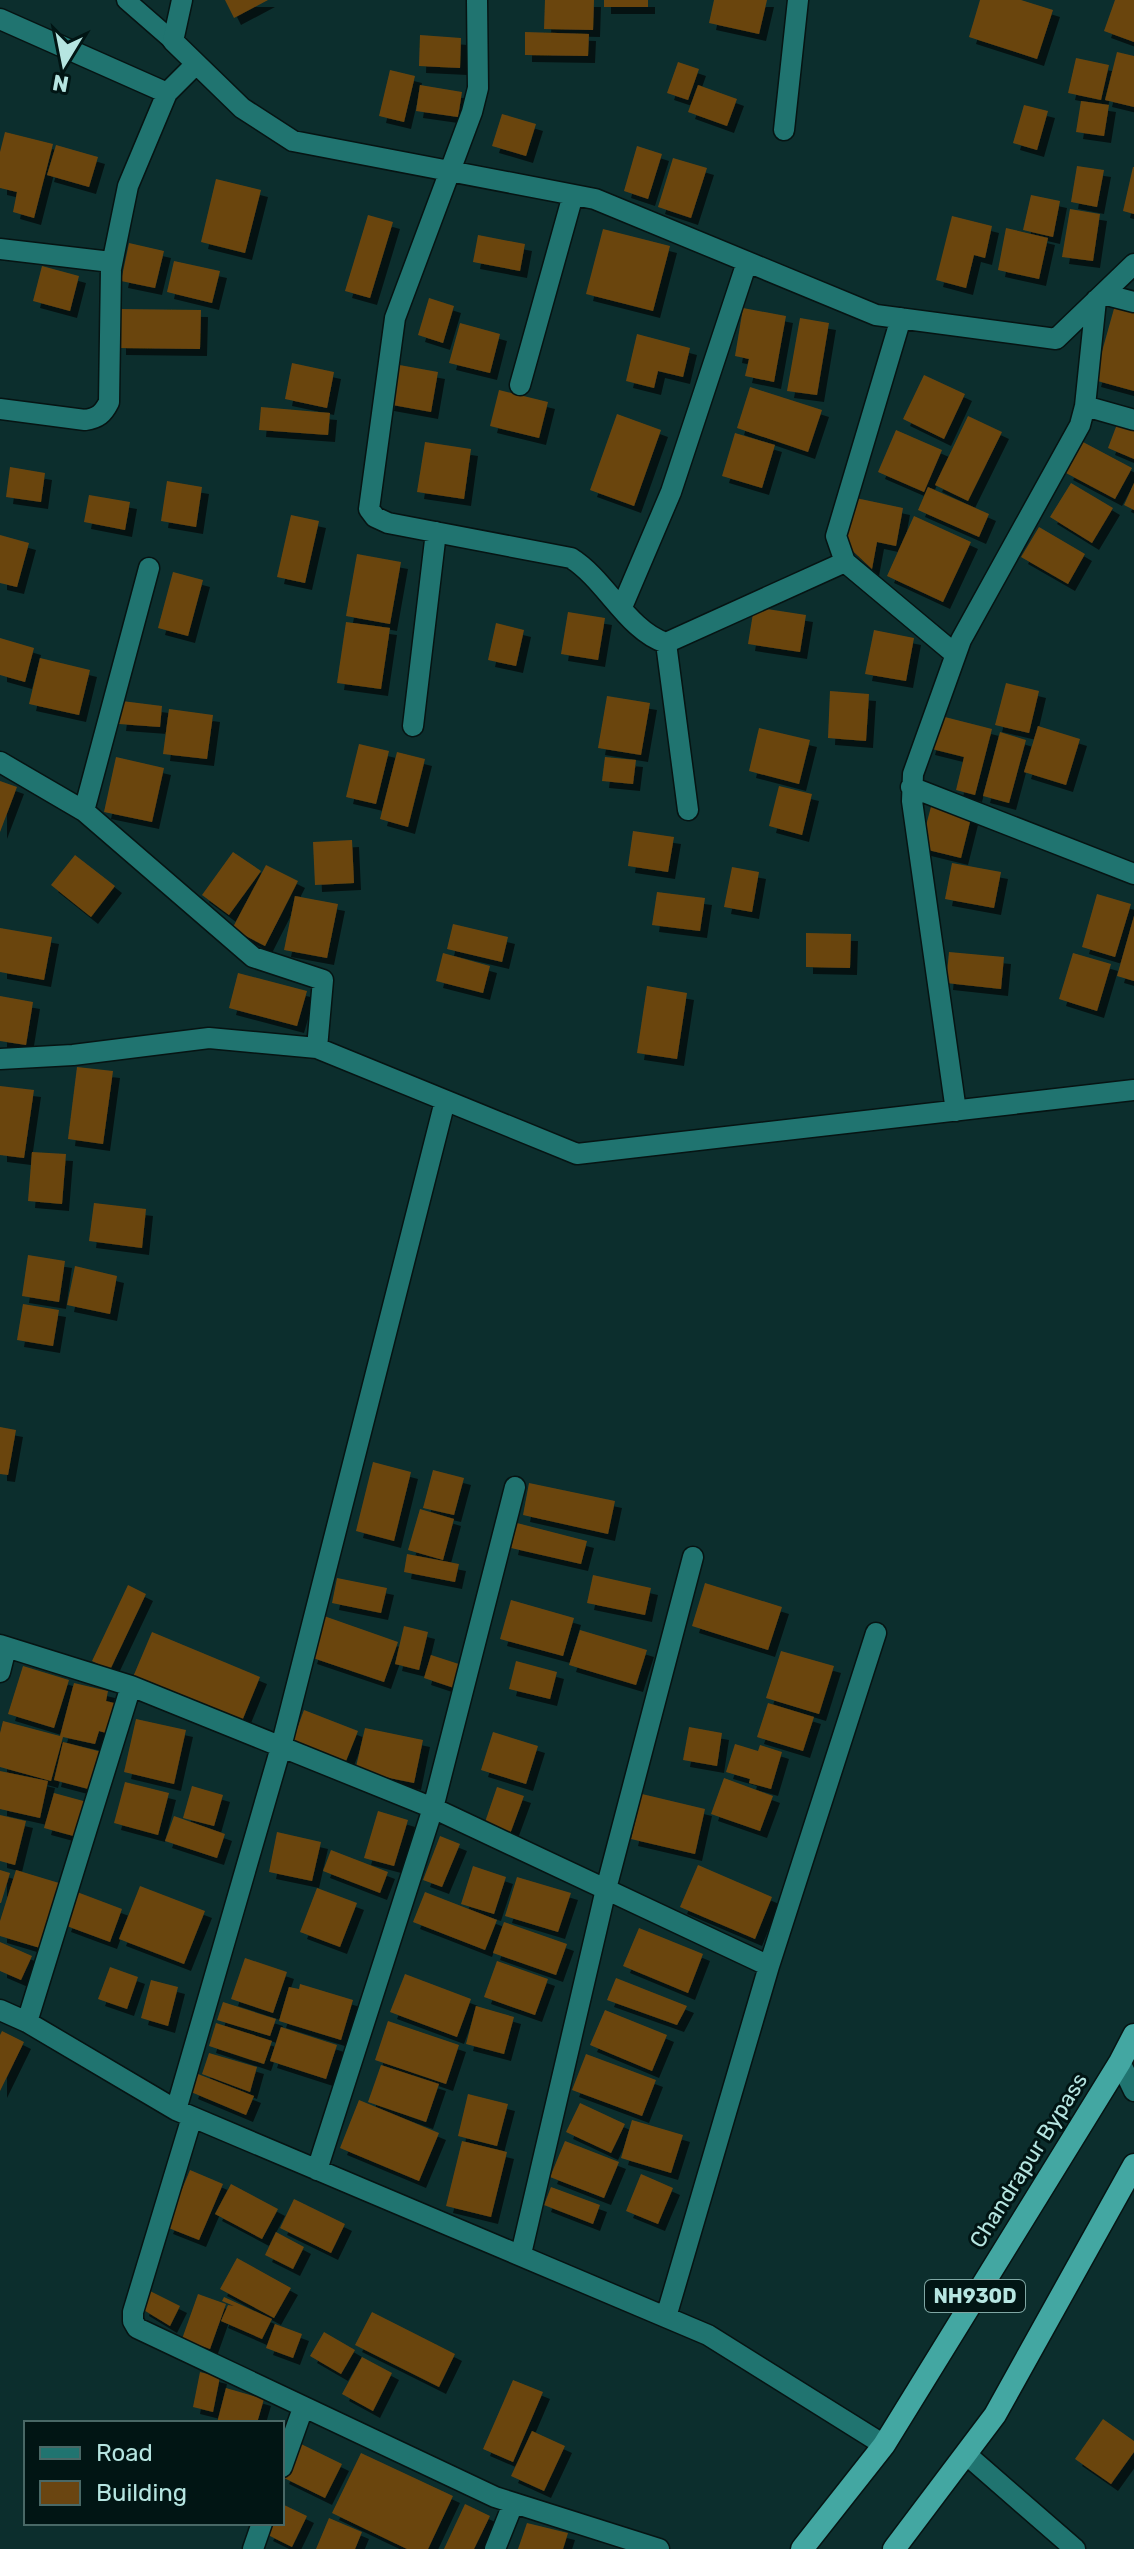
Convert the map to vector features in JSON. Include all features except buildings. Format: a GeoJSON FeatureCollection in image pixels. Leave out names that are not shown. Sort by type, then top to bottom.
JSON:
{"type":"FeatureCollection","features":[{"type":"Feature","properties":{"kind":"highway","name":"Chandrapur Bypass"},"geometry":{"type":"LineString","coordinates":[[802,2549],[884,2445],[1134,2035]]}},
{"type":"Feature","properties":{"kind":"highway","name":"NH930D"},"geometry":{"type":"LineString","coordinates":[[894,2549],[995,2415],[1134,2165]]}},
{"type":"Feature","properties":{"kind":"street"},"geometry":{"type":"LineString","coordinates":[[182,0],[173,41],[242,108],[293,141],[595,199],[876,315],[1056,339],[1134,264]]}},
{"type":"Feature","properties":{"kind":"street"},"geometry":{"type":"LineString","coordinates":[[477,0],[478,88],[391,333],[369,509],[375,517],[388,523],[571,558],[586,567],[651,638],[666,643],[845,562]]}},
{"type":"Feature","properties":{"kind":"street"},"geometry":{"type":"LineString","coordinates":[[784,130],[798,0]]}},
{"type":"Feature","properties":{"kind":"street"},"geometry":{"type":"LineString","coordinates":[[0,19],[167,93]]}},
{"type":"Feature","properties":{"kind":"street"},"geometry":{"type":"LineString","coordinates":[[0,409],[85,420],[96,418],[104,412],[109,402],[111,262],[130,178],[167,93],[196,64]]}},
{"type":"Feature","properties":{"kind":"street"},"geometry":{"type":"LineString","coordinates":[[520,385],[573,195]]}},
{"type":"Feature","properties":{"kind":"street"},"geometry":{"type":"LineString","coordinates":[[0,249],[111,262]]}},
{"type":"Feature","properties":{"kind":"street"},"geometry":{"type":"LineString","coordinates":[[622,607],[671,492],[747,262]]}},
{"type":"Feature","properties":{"kind":"street"},"geometry":{"type":"LineString","coordinates":[[1100,297],[1134,302]]}},
{"type":"Feature","properties":{"kind":"street"},"geometry":{"type":"LineString","coordinates":[[956,1111],[911,787],[955,654],[1072,443],[1085,406],[1100,297]]}},
{"type":"Feature","properties":{"kind":"street"},"geometry":{"type":"LineString","coordinates":[[901,318],[836,536],[845,562],[955,654]]}},
{"type":"Feature","properties":{"kind":"street"},"geometry":{"type":"LineString","coordinates":[[1085,406],[1134,420]]}},
{"type":"Feature","properties":{"kind":"street"},"geometry":{"type":"LineString","coordinates":[[413,726],[436,532]]}},
{"type":"Feature","properties":{"kind":"street"},"geometry":{"type":"LineString","coordinates":[[84,811],[149,568]]}},
{"type":"Feature","properties":{"kind":"street"},"geometry":{"type":"LineString","coordinates":[[666,643],[688,810]]}},
{"type":"Feature","properties":{"kind":"street"},"geometry":{"type":"LineString","coordinates":[[0,762],[84,811],[253,957],[323,980],[317,1048]]}},
{"type":"Feature","properties":{"kind":"street"},"geometry":{"type":"LineString","coordinates":[[911,787],[1134,874]]}},
{"type":"Feature","properties":{"kind":"street"},"geometry":{"type":"LineString","coordinates":[[0,1059],[73,1055],[209,1038],[317,1048],[577,1154],[1134,1090]]}},
{"type":"Feature","properties":{"kind":"street"},"geometry":{"type":"LineString","coordinates":[[445,1101],[133,2321],[145,2334],[513,2504],[659,2549]]}},
{"type":"Feature","properties":{"kind":"street"},"geometry":{"type":"LineString","coordinates":[[317,2170],[433,1808],[515,1487]]}},
{"type":"Feature","properties":{"kind":"street"},"geometry":{"type":"LineString","coordinates":[[521,2254],[606,1889],[693,1557]]}},
{"type":"Feature","properties":{"kind":"street"},"geometry":{"type":"LineString","coordinates":[[666,2317],[769,1966],[876,1633]]}},
{"type":"Feature","properties":{"kind":"street"},"geometry":{"type":"LineString","coordinates":[[0,1672],[3,1646],[131,1686],[433,1808],[769,1966]]}},
{"type":"Feature","properties":{"kind":"street"},"geometry":{"type":"LineString","coordinates":[[27,2022],[131,1686]]}},
{"type":"Feature","properties":{"kind":"street"},"geometry":{"type":"LineString","coordinates":[[0,2010],[27,2022],[184,2114],[708,2335],[884,2445]]}},
{"type":"Feature","properties":{"kind":"street"},"geometry":{"type":"LineString","coordinates":[[1120,2062],[1134,2091]]}},
{"type":"Feature","properties":{"kind":"street"},"geometry":{"type":"LineString","coordinates":[[284,2461],[303,2408]]}},
{"type":"Feature","properties":{"kind":"street"},"geometry":{"type":"LineString","coordinates":[[967,2455],[1075,2549]]}},
{"type":"Feature","properties":{"kind":"street"},"geometry":{"type":"LineString","coordinates":[[495,2549],[513,2504]]}},
{"type":"Feature","properties":{"kind":"street"},"geometry":{"type":"LineString","coordinates":[[253,2549],[261,2525]]}},
{"type":"Feature","properties":{"kind":"lane"},"geometry":{"type":"LineString","coordinates":[[126,0],[173,41]]}}]}
